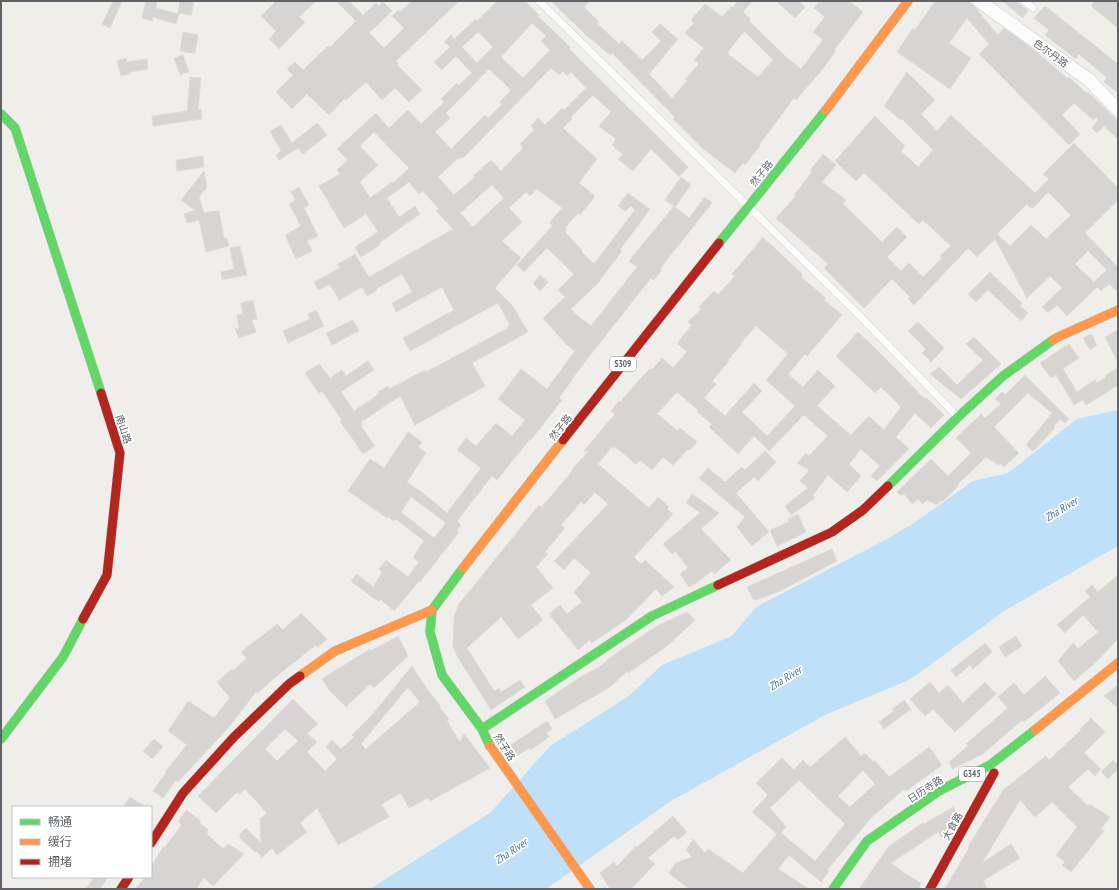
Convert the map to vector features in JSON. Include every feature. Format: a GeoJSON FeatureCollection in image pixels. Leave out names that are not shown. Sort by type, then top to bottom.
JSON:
{"type":"FeatureCollection","features":[{"type":"Feature","properties":{"kind":"main road","name":"然子路"},"geometry":{"type":"LineString","coordinates":[[590,889],[489,744],[482,729],[442,675],[430,632],[432,610],[459,573],[748,206],[840,93],[908,1]]}},
{"type":"Feature","properties":{"kind":"main road","name":"南山路"},"geometry":{"type":"LineString","coordinates":[[1,114],[14,128],[120,453],[107,575],[63,657],[1,739]]}},
{"type":"Feature","properties":{"kind":"main road"},"geometry":{"type":"LineString","coordinates":[[482,729],[652,616],[832,532],[863,510],[958,417],[1003,376],[1058,336],[1118,310]]}},
{"type":"Feature","properties":{"kind":"main road"},"geometry":{"type":"LineString","coordinates":[[152,841],[183,793],[234,736],[289,684],[335,651],[432,610]]}},
{"type":"Feature","properties":{"kind":"main road","name":"日历寺路"},"geometry":{"type":"LineString","coordinates":[[832,889],[867,841],[939,791],[990,765],[1118,664]]}},
{"type":"Feature","properties":{"kind":"main road","name":"G345"},"geometry":{"type":"LineString","coordinates":[[980,780],[994,773],[1068,715]]}},
{"type":"Feature","properties":{"kind":"main road","name":"大食路"},"geometry":{"type":"LineString","coordinates":[[930,889],[994,773]]}},
{"type":"Feature","properties":{"kind":"main road"},"geometry":{"type":"LineString","coordinates":[[848,883],[872,846],[912,821]]}},
{"type":"Feature","properties":{"kind":"main road"},"geometry":{"type":"LineString","coordinates":[[121,889],[128,878]]}},
{"type":"Feature","properties":{"kind":"street","name":"色尔丹路"},"geometry":{"type":"LineString","coordinates":[[979,1],[1089,80],[1118,110]]}},
{"type":"Feature","properties":{"kind":"lane"},"geometry":{"type":"LineString","coordinates":[[539,1],[856,312],[958,417]]}},
{"type":"Feature","properties":{"kind":"lane"},"geometry":{"type":"LineString","coordinates":[[1024,1],[1033,8]]}},
{"type":"Feature","properties":{"kind":"water","name":"Zha River"},"geometry":{"type":"Polygon","coordinates":[[[1118,410],[1118,546],[1004,611],[911,679],[825,715],[671,801],[546,889],[370,889],[490,813],[550,746],[629,696],[662,665],[732,636],[756,607],[889,538],[914,523],[973,481],[1008,473],[1077,419],[1118,410]]]}},
{"type":"Feature","properties":{"kind":"building"},"geometry":{"type":"Polygon","coordinates":[[[113,1],[122,1],[110,28],[102,24],[113,1]]]}},
{"type":"Feature","properties":{"kind":"building"},"geometry":{"type":"Polygon","coordinates":[[[146,1],[157,1],[156,8],[179,14],[176,24],[153,17],[152,21],[142,18],[146,1]]]}},
{"type":"Feature","properties":{"kind":"building"},"geometry":{"type":"Polygon","coordinates":[[[180,1],[194,1],[191,15],[178,13],[180,1]]]}},
{"type":"Feature","properties":{"kind":"building"},"geometry":{"type":"Polygon","coordinates":[[[276,1],[316,1],[299,17],[305,22],[279,49],[269,39],[276,31],[261,16],[276,1]]]}},
{"type":"Feature","properties":{"kind":"building"},"geometry":{"type":"Polygon","coordinates":[[[336,1],[349,1],[363,15],[376,3],[379,6],[383,2],[392,11],[369,33],[384,48],[404,28],[392,16],[398,10],[400,12],[412,1],[459,1],[396,61],[398,63],[397,65],[422,90],[409,102],[395,88],[382,100],[366,82],[346,100],[345,98],[329,115],[307,94],[292,109],[276,92],[293,75],[287,69],[295,62],[303,70],[328,46],[330,47],[356,21],[336,1]]]}},
{"type":"Feature","properties":{"kind":"building"},"geometry":{"type":"Polygon","coordinates":[[[497,1],[525,1],[570,47],[569,49],[688,167],[679,177],[651,149],[633,171],[618,159],[623,154],[612,145],[616,139],[599,126],[611,112],[593,95],[571,117],[572,119],[563,128],[597,159],[579,183],[595,196],[580,215],[578,213],[565,228],[567,229],[565,232],[582,250],[581,251],[594,264],[635,210],[631,206],[625,211],[618,206],[628,193],[650,209],[620,250],[622,251],[597,284],[571,309],[578,316],[591,326],[637,267],[629,261],[674,206],[665,200],[681,177],[691,185],[675,207],[689,218],[705,197],[712,203],[660,269],[662,270],[654,280],[651,278],[581,367],[559,398],[562,400],[531,440],[530,439],[497,480],[492,476],[457,521],[461,525],[457,530],[459,532],[420,582],[419,581],[394,611],[380,599],[379,602],[351,581],[357,574],[373,587],[382,572],[379,569],[386,560],[408,577],[419,562],[413,557],[424,541],[396,519],[394,521],[388,517],[387,518],[348,491],[370,459],[384,468],[408,432],[422,442],[418,447],[426,453],[407,482],[447,513],[481,468],[457,450],[466,438],[476,446],[496,423],[512,436],[525,420],[498,399],[521,369],[547,389],[575,351],[566,344],[543,318],[565,297],[558,290],[574,274],[547,248],[524,272],[517,265],[553,225],[549,223],[562,208],[537,189],[530,196],[526,192],[509,208],[522,222],[502,241],[521,258],[495,288],[512,305],[528,332],[472,363],[485,386],[415,425],[400,396],[361,422],[363,425],[361,426],[375,446],[363,454],[340,421],[342,420],[322,391],[319,393],[305,373],[319,364],[330,378],[342,370],[346,376],[368,361],[374,370],[341,392],[354,411],[388,386],[389,389],[425,370],[426,372],[508,328],[507,327],[510,325],[498,303],[410,351],[403,338],[454,310],[442,287],[396,312],[392,303],[412,292],[402,274],[367,296],[362,287],[339,300],[330,284],[318,290],[314,282],[340,268],[338,264],[355,254],[369,277],[453,229],[436,211],[439,209],[423,191],[419,194],[409,182],[387,198],[399,217],[415,206],[420,214],[379,243],[380,245],[361,257],[355,247],[378,232],[366,214],[344,228],[319,186],[340,174],[337,170],[348,160],[337,149],[376,113],[389,128],[408,110],[421,124],[444,102],[441,99],[457,83],[459,85],[472,73],[456,56],[442,70],[434,62],[450,47],[444,42],[451,35],[454,39],[476,19],[477,21],[497,1]],[[532,23],[501,57],[523,78],[550,50],[541,41],[546,36],[532,23]],[[478,32],[462,47],[477,63],[493,47],[478,32]],[[551,68],[464,157],[457,159],[438,177],[454,195],[475,177],[473,176],[491,160],[501,171],[523,148],[520,144],[534,130],[531,126],[538,118],[545,125],[562,108],[564,110],[586,88],[571,72],[567,76],[563,71],[559,75],[551,68]],[[489,69],[446,113],[450,118],[435,132],[451,149],[485,115],[488,118],[502,104],[500,102],[511,90],[489,69]],[[374,132],[360,146],[378,165],[360,182],[370,198],[392,182],[393,183],[409,168],[374,132]],[[492,185],[460,213],[473,227],[504,198],[492,185]],[[411,497],[401,512],[434,538],[446,523],[411,497]]]}},
{"type":"Feature","properties":{"kind":"building"},"geometry":{"type":"Polygon","coordinates":[[[551,1],[590,1],[584,7],[599,22],[597,23],[619,44],[622,41],[642,60],[661,41],[652,32],[660,24],[678,39],[649,74],[672,98],[687,81],[685,79],[699,64],[694,60],[704,48],[685,33],[694,23],[691,20],[705,4],[722,17],[738,1],[752,1],[743,12],[751,19],[749,21],[785,56],[801,69],[823,40],[813,32],[825,17],[814,8],[820,1],[849,1],[863,12],[834,50],[836,51],[820,72],[796,100],[794,98],[759,145],[760,146],[745,165],[743,163],[735,173],[702,148],[673,119],[675,117],[612,53],[610,55],[586,35],[551,1]],[[744,31],[727,53],[758,77],[773,60],[744,31]]]}},
{"type":"Feature","properties":{"kind":"building"},"geometry":{"type":"Polygon","coordinates":[[[776,1],[799,1],[805,7],[795,18],[776,1]]]}},
{"type":"Feature","properties":{"kind":"building"},"geometry":{"type":"Polygon","coordinates":[[[935,1],[968,1],[998,35],[1004,28],[1034,50],[1067,78],[1069,77],[1086,93],[1088,92],[1118,121],[1118,139],[1104,126],[1097,133],[1092,128],[1098,120],[1096,117],[1093,120],[1074,103],[1062,115],[1080,134],[1069,145],[979,54],[989,44],[967,18],[949,43],[971,58],[950,89],[897,52],[913,28],[915,30],[935,1]]]}},
{"type":"Feature","properties":{"kind":"building"},"geometry":{"type":"Polygon","coordinates":[[[1002,1],[1016,1],[1028,11],[1023,18],[1002,1]]]}},
{"type":"Feature","properties":{"kind":"building"},"geometry":{"type":"Polygon","coordinates":[[[1095,1],[1118,1],[1118,28],[1091,6],[1095,1]]]}},
{"type":"Feature","properties":{"kind":"building"},"geometry":{"type":"Polygon","coordinates":[[[1045,6],[1118,64],[1118,93],[1104,82],[1107,78],[1079,54],[1076,59],[1045,35],[1049,30],[1034,18],[1045,6]]]}},
{"type":"Feature","properties":{"kind":"building"},"geometry":{"type":"Polygon","coordinates":[[[183,32],[198,35],[195,53],[180,51],[183,32]]]}},
{"type":"Feature","properties":{"kind":"building"},"geometry":{"type":"Polygon","coordinates":[[[183,55],[189,72],[180,75],[174,58],[183,55]]]}},
{"type":"Feature","properties":{"kind":"building"},"geometry":{"type":"Polygon","coordinates":[[[126,58],[127,62],[147,59],[148,69],[130,72],[130,74],[121,76],[117,61],[126,58]]]}},
{"type":"Feature","properties":{"kind":"building"},"geometry":{"type":"Polygon","coordinates":[[[907,72],[935,100],[921,114],[937,131],[951,115],[1035,193],[1049,179],[1043,174],[1074,143],[1118,188],[1118,200],[1085,233],[1118,267],[1118,292],[1109,284],[1101,291],[1097,287],[1067,316],[1057,305],[1048,313],[1042,307],[1062,288],[1050,276],[1027,298],[995,239],[977,257],[968,248],[914,305],[908,299],[910,297],[892,279],[864,308],[824,268],[828,264],[776,218],[796,196],[794,195],[812,172],[810,171],[823,154],[836,165],[822,182],[846,200],[843,204],[882,242],[897,227],[907,237],[887,257],[901,271],[909,263],[923,277],[942,258],[940,256],[951,246],[923,220],[919,224],[864,173],[856,181],[835,161],[875,116],[905,146],[901,151],[918,167],[933,150],[902,119],[901,120],[884,106],[907,72]],[[1048,192],[1032,209],[1027,204],[997,234],[1010,246],[1031,225],[1046,239],[1071,215],[1048,192]],[[1088,251],[1075,264],[1094,282],[1107,270],[1088,251]]]}},
{"type":"Feature","properties":{"kind":"building"},"geometry":{"type":"Polygon","coordinates":[[[190,77],[201,78],[198,110],[201,109],[202,119],[153,126],[152,116],[187,111],[190,77]]]}},
{"type":"Feature","properties":{"kind":"building"},"geometry":{"type":"Polygon","coordinates":[[[317,123],[327,135],[303,154],[298,148],[279,160],[276,155],[281,151],[270,131],[281,125],[292,143],[317,123]]]}},
{"type":"Feature","properties":{"kind":"building"},"geometry":{"type":"Polygon","coordinates":[[[203,156],[204,167],[177,171],[176,160],[203,156]]]}},
{"type":"Feature","properties":{"kind":"building"},"geometry":{"type":"Polygon","coordinates":[[[204,171],[207,187],[199,197],[204,213],[219,211],[224,238],[227,238],[229,246],[206,252],[199,220],[187,223],[184,214],[195,210],[181,200],[204,171]]]}},
{"type":"Feature","properties":{"kind":"building"},"geometry":{"type":"Polygon","coordinates":[[[299,187],[309,205],[304,208],[318,236],[307,241],[312,251],[296,259],[285,235],[301,226],[289,204],[295,200],[291,192],[299,187]]]}},
{"type":"Feature","properties":{"kind":"building"},"geometry":{"type":"Polygon","coordinates":[[[763,237],[803,275],[801,277],[826,298],[824,300],[842,315],[807,356],[805,354],[788,374],[803,387],[818,370],[835,386],[817,406],[851,435],[869,416],[884,430],[901,407],[881,387],[875,393],[836,356],[858,332],[925,399],[926,397],[944,415],[931,428],[915,413],[896,437],[909,449],[877,481],[871,476],[880,466],[861,449],[849,464],[861,476],[847,492],[828,475],[813,495],[815,498],[791,515],[785,506],[808,488],[800,481],[809,470],[797,463],[806,453],[809,456],[828,436],[804,415],[769,451],[754,436],[738,454],[709,427],[712,424],[697,412],[698,410],[677,392],[657,414],[678,431],[680,428],[697,442],[690,450],[688,449],[673,465],[663,457],[652,470],[640,460],[636,464],[615,447],[612,447],[598,464],[649,508],[658,497],[669,507],[667,509],[673,514],[634,557],[641,564],[645,560],[674,587],[662,596],[656,589],[627,619],[592,643],[590,640],[578,650],[549,614],[560,605],[567,614],[582,602],[574,592],[591,573],[574,558],[564,570],[554,561],[608,504],[595,492],[584,505],[581,502],[561,525],[565,528],[545,552],[548,554],[536,567],[553,588],[531,605],[543,620],[518,639],[501,617],[467,648],[494,691],[499,688],[501,692],[520,680],[525,687],[491,710],[457,656],[453,646],[454,617],[459,604],[539,505],[542,507],[573,470],[572,469],[589,451],[584,451],[615,414],[611,411],[619,401],[620,402],[650,369],[652,370],[662,358],[673,368],[687,352],[677,343],[692,325],[688,322],[701,309],[699,307],[714,291],[718,295],[735,276],[732,274],[763,237]],[[756,326],[740,344],[741,345],[728,360],[729,361],[712,381],[716,384],[704,398],[725,416],[754,383],[762,391],[742,412],[767,436],[795,406],[766,380],[788,354],[756,326]]]}},
{"type":"Feature","properties":{"kind":"building"},"geometry":{"type":"Polygon","coordinates":[[[240,246],[247,275],[222,280],[221,272],[234,269],[230,248],[240,246]]]}},
{"type":"Feature","properties":{"kind":"building"},"geometry":{"type":"Polygon","coordinates":[[[990,272],[1022,303],[1020,306],[1028,313],[1021,321],[988,290],[976,302],[968,294],[990,272]]]}},
{"type":"Feature","properties":{"kind":"building"},"geometry":{"type":"Polygon","coordinates":[[[540,275],[548,282],[540,291],[533,284],[540,275]]]}},
{"type":"Feature","properties":{"kind":"building"},"geometry":{"type":"Polygon","coordinates":[[[253,300],[257,319],[252,320],[256,332],[239,338],[235,329],[239,328],[237,315],[243,314],[241,303],[253,300]]]}},
{"type":"Feature","properties":{"kind":"building"},"geometry":{"type":"Polygon","coordinates":[[[316,310],[324,326],[288,343],[283,331],[310,319],[308,314],[316,310]]]}},
{"type":"Feature","properties":{"kind":"building"},"geometry":{"type":"Polygon","coordinates":[[[353,320],[359,331],[332,345],[326,333],[353,320]]]}},
{"type":"Feature","properties":{"kind":"building"},"geometry":{"type":"Polygon","coordinates":[[[918,322],[944,348],[931,362],[922,353],[926,349],[908,331],[918,322]]]}},
{"type":"Feature","properties":{"kind":"building"},"geometry":{"type":"Polygon","coordinates":[[[1118,330],[1118,363],[1105,337],[1118,330]]]}},
{"type":"Feature","properties":{"kind":"building"},"geometry":{"type":"Polygon","coordinates":[[[1091,334],[1097,345],[1090,350],[1083,338],[1091,334]]]}},
{"type":"Feature","properties":{"kind":"building"},"geometry":{"type":"Polygon","coordinates":[[[974,337],[1001,364],[961,399],[930,374],[939,367],[957,385],[983,360],[966,344],[974,337]]]}},
{"type":"Feature","properties":{"kind":"building"},"geometry":{"type":"Polygon","coordinates":[[[1069,344],[1079,358],[1063,369],[1077,392],[1095,380],[1097,383],[1118,367],[1118,385],[1086,405],[1083,400],[1074,405],[1056,375],[1051,378],[1040,363],[1069,344]]]}},
{"type":"Feature","properties":{"kind":"building"},"geometry":{"type":"Polygon","coordinates":[[[1025,375],[1069,419],[1065,423],[1060,419],[1054,426],[1055,428],[1033,451],[1026,445],[1052,413],[1028,393],[994,427],[1019,453],[1004,467],[1000,463],[999,465],[986,457],[943,501],[940,501],[937,505],[927,500],[923,504],[918,499],[912,504],[904,494],[901,496],[897,492],[931,459],[948,476],[971,453],[956,438],[981,414],[985,418],[1001,404],[995,399],[1002,392],[1005,395],[1025,375]]]}},
{"type":"Feature","properties":{"kind":"building"},"geometry":{"type":"Polygon","coordinates":[[[765,451],[776,462],[758,481],[754,477],[736,493],[769,532],[752,546],[737,527],[745,517],[699,478],[708,468],[725,482],[742,467],[745,470],[765,451]]]}},
{"type":"Feature","properties":{"kind":"building"},"geometry":{"type":"Polygon","coordinates":[[[692,494],[719,513],[701,529],[731,560],[714,574],[712,571],[689,587],[680,574],[688,568],[675,551],[672,554],[663,544],[700,513],[686,503],[692,494]]]}},
{"type":"Feature","properties":{"kind":"building"},"geometry":{"type":"Polygon","coordinates":[[[798,514],[806,532],[777,546],[770,530],[789,522],[788,519],[798,514]]]}},
{"type":"Feature","properties":{"kind":"building"},"geometry":{"type":"Polygon","coordinates":[[[832,549],[837,561],[780,591],[756,600],[753,599],[747,587],[832,549]]]}},
{"type":"Feature","properties":{"kind":"building"},"geometry":{"type":"Polygon","coordinates":[[[1118,575],[1118,639],[1095,663],[1074,681],[1058,661],[1073,643],[1078,649],[1098,632],[1083,615],[1065,633],[1057,625],[1090,597],[1085,591],[1092,585],[1098,592],[1118,575]]]}},
{"type":"Feature","properties":{"kind":"building"},"geometry":{"type":"Polygon","coordinates":[[[687,612],[695,620],[666,647],[628,673],[627,671],[610,687],[555,719],[545,701],[577,679],[599,667],[619,651],[657,626],[687,612]]]}},
{"type":"Feature","properties":{"kind":"building"},"geometry":{"type":"Polygon","coordinates":[[[301,613],[327,639],[318,647],[316,645],[268,683],[258,693],[256,692],[228,728],[178,782],[176,780],[163,798],[153,791],[166,773],[165,772],[187,745],[168,731],[188,701],[214,718],[230,698],[217,682],[232,669],[233,671],[247,658],[241,652],[277,624],[283,630],[301,613]]]}},
{"type":"Feature","properties":{"kind":"building"},"geometry":{"type":"Polygon","coordinates":[[[398,636],[408,656],[374,688],[370,684],[346,707],[329,690],[322,679],[370,649],[371,651],[398,636]]]}},
{"type":"Feature","properties":{"kind":"building"},"geometry":{"type":"Polygon","coordinates":[[[1016,636],[1022,646],[1005,657],[999,647],[1016,636]]]}},
{"type":"Feature","properties":{"kind":"building"},"geometry":{"type":"Polygon","coordinates":[[[985,643],[992,652],[973,669],[970,665],[956,677],[951,670],[985,643]]]}},
{"type":"Feature","properties":{"kind":"building"},"geometry":{"type":"Polygon","coordinates":[[[412,666],[449,719],[447,721],[460,742],[464,734],[490,768],[430,801],[428,798],[409,808],[401,793],[382,804],[389,817],[338,845],[317,808],[300,823],[307,832],[277,855],[272,848],[261,858],[256,851],[255,852],[240,838],[240,834],[246,828],[261,843],[260,819],[267,813],[245,789],[239,794],[237,792],[216,813],[198,796],[293,699],[318,724],[307,733],[317,742],[307,752],[325,771],[337,759],[326,747],[332,740],[341,749],[354,737],[352,735],[372,715],[412,666]],[[408,687],[361,744],[366,749],[420,702],[408,687]],[[285,729],[265,749],[277,761],[298,741],[285,729]]]}},
{"type":"Feature","properties":{"kind":"building"},"geometry":{"type":"Polygon","coordinates":[[[1045,676],[1060,693],[1024,722],[1022,720],[983,754],[952,769],[949,762],[968,746],[966,744],[1008,708],[998,697],[1014,683],[1024,695],[1045,676]]]}},
{"type":"Feature","properties":{"kind":"building"},"geometry":{"type":"Polygon","coordinates":[[[930,682],[939,693],[948,685],[963,703],[985,682],[996,694],[955,732],[933,709],[925,716],[910,699],[930,682]]]}},
{"type":"Feature","properties":{"kind":"building"},"geometry":{"type":"Polygon","coordinates":[[[1118,685],[1118,708],[1104,696],[1118,685]]]}},
{"type":"Feature","properties":{"kind":"building"},"geometry":{"type":"Polygon","coordinates":[[[904,700],[911,709],[884,729],[879,722],[894,711],[892,709],[904,700]]]}},
{"type":"Feature","properties":{"kind":"building"},"geometry":{"type":"Polygon","coordinates":[[[1091,718],[1105,732],[1084,753],[1101,769],[1095,776],[1088,769],[1068,787],[1088,806],[1089,804],[1110,817],[1101,829],[1104,831],[1071,872],[1062,865],[1065,862],[1056,855],[1077,827],[1052,802],[1035,817],[1020,800],[982,863],[1011,844],[1020,858],[983,881],[988,889],[945,889],[969,848],[968,847],[1003,790],[1046,756],[1049,760],[1081,730],[1080,729],[1091,718]]]}},
{"type":"Feature","properties":{"kind":"building"},"geometry":{"type":"Polygon","coordinates":[[[547,721],[552,729],[546,733],[549,737],[530,750],[529,748],[513,758],[506,748],[547,721]]]}},
{"type":"Feature","properties":{"kind":"building"},"geometry":{"type":"Polygon","coordinates":[[[845,737],[861,756],[865,753],[873,762],[874,760],[889,777],[929,747],[942,765],[906,791],[904,789],[871,818],[827,870],[829,871],[821,882],[789,855],[778,869],[809,889],[690,889],[668,873],[676,863],[692,857],[686,850],[693,839],[705,853],[708,849],[743,873],[777,834],[752,812],[768,795],[756,783],[782,758],[794,770],[803,760],[810,767],[845,737]],[[863,770],[838,796],[850,807],[875,784],[863,770]],[[799,780],[770,808],[786,827],[781,833],[815,861],[845,824],[799,780]]]}},
{"type":"Feature","properties":{"kind":"building"},"geometry":{"type":"Polygon","coordinates":[[[154,739],[163,747],[152,759],[143,751],[154,739]]]}},
{"type":"Feature","properties":{"kind":"building"},"geometry":{"type":"Polygon","coordinates":[[[1113,760],[1118,765],[1118,769],[1108,779],[1101,772],[1113,760]]]}},
{"type":"Feature","properties":{"kind":"building"},"geometry":{"type":"Polygon","coordinates":[[[130,797],[144,806],[124,806],[130,797]]]}},
{"type":"Feature","properties":{"kind":"building"},"geometry":{"type":"Polygon","coordinates":[[[953,807],[958,816],[944,841],[938,832],[891,863],[902,872],[921,883],[919,889],[859,889],[889,846],[923,823],[924,824],[953,807]]]}},
{"type":"Feature","properties":{"kind":"building"},"geometry":{"type":"Polygon","coordinates":[[[186,810],[201,821],[199,823],[208,829],[207,834],[223,849],[228,844],[244,854],[213,886],[204,878],[196,889],[136,889],[144,878],[152,878],[152,865],[163,847],[164,848],[182,825],[178,822],[186,810]]]}},
{"type":"Feature","properties":{"kind":"building"},"geometry":{"type":"Polygon","coordinates":[[[673,816],[687,832],[678,840],[674,836],[648,858],[655,864],[631,889],[610,889],[600,873],[614,862],[617,866],[636,846],[637,847],[673,816]]]}},
{"type":"Feature","properties":{"kind":"building"},"geometry":{"type":"Polygon","coordinates":[[[93,878],[107,878],[100,889],[86,889],[93,878]]]}},
{"type":"Feature","properties":{"kind":"traffic: fast"},"geometry":{"type":"LineString","coordinates":[[719,243],[826,110]]}},
{"type":"Feature","properties":{"kind":"traffic: fast"},"geometry":{"type":"LineString","coordinates":[[1,114],[15,128],[101,393]]}},
{"type":"Feature","properties":{"kind":"traffic: fast"},"geometry":{"type":"LineString","coordinates":[[888,486],[958,417],[1003,376],[1053,340]]}},
{"type":"Feature","properties":{"kind":"traffic: fast"},"geometry":{"type":"LineString","coordinates":[[463,568],[432,610],[430,632],[442,675],[482,729],[490,746]]}},
{"type":"Feature","properties":{"kind":"traffic: fast"},"geometry":{"type":"LineString","coordinates":[[482,729],[652,616],[718,585]]}},
{"type":"Feature","properties":{"kind":"traffic: fast"},"geometry":{"type":"LineString","coordinates":[[1,739],[63,657],[83,619]]}},
{"type":"Feature","properties":{"kind":"traffic: fast"},"geometry":{"type":"LineString","coordinates":[[833,889],[867,841],[939,791],[990,765],[1035,730]]}},
{"type":"Feature","properties":{"kind":"traffic: slow"},"geometry":{"type":"LineString","coordinates":[[826,110],[908,1]]}},
{"type":"Feature","properties":{"kind":"traffic: slow"},"geometry":{"type":"LineString","coordinates":[[1053,340],[1118,310]]}},
{"type":"Feature","properties":{"kind":"traffic: slow"},"geometry":{"type":"LineString","coordinates":[[463,568],[563,440]]}},
{"type":"Feature","properties":{"kind":"traffic: slow"},"geometry":{"type":"LineString","coordinates":[[300,676],[335,651],[432,610]]}},
{"type":"Feature","properties":{"kind":"traffic: slow"},"geometry":{"type":"LineString","coordinates":[[1035,730],[1118,663]]}},
{"type":"Feature","properties":{"kind":"traffic: slow"},"geometry":{"type":"LineString","coordinates":[[490,746],[590,889]]}},
{"type":"Feature","properties":{"kind":"traffic: jam"},"geometry":{"type":"LineString","coordinates":[[563,440],[719,243]]}},
{"type":"Feature","properties":{"kind":"traffic: jam"},"geometry":{"type":"LineString","coordinates":[[83,619],[107,575],[120,453],[101,393]]}},
{"type":"Feature","properties":{"kind":"traffic: jam"},"geometry":{"type":"LineString","coordinates":[[718,585],[832,532],[863,510],[888,486]]}},
{"type":"Feature","properties":{"kind":"traffic: jam"},"geometry":{"type":"LineString","coordinates":[[152,841],[183,793],[234,737],[289,684],[300,676]]}},
{"type":"Feature","properties":{"kind":"traffic: jam"},"geometry":{"type":"LineString","coordinates":[[930,889],[994,773]]}},
{"type":"Feature","properties":{"kind":"traffic: jam"},"geometry":{"type":"LineString","coordinates":[[121,889],[128,878]]}}]}
